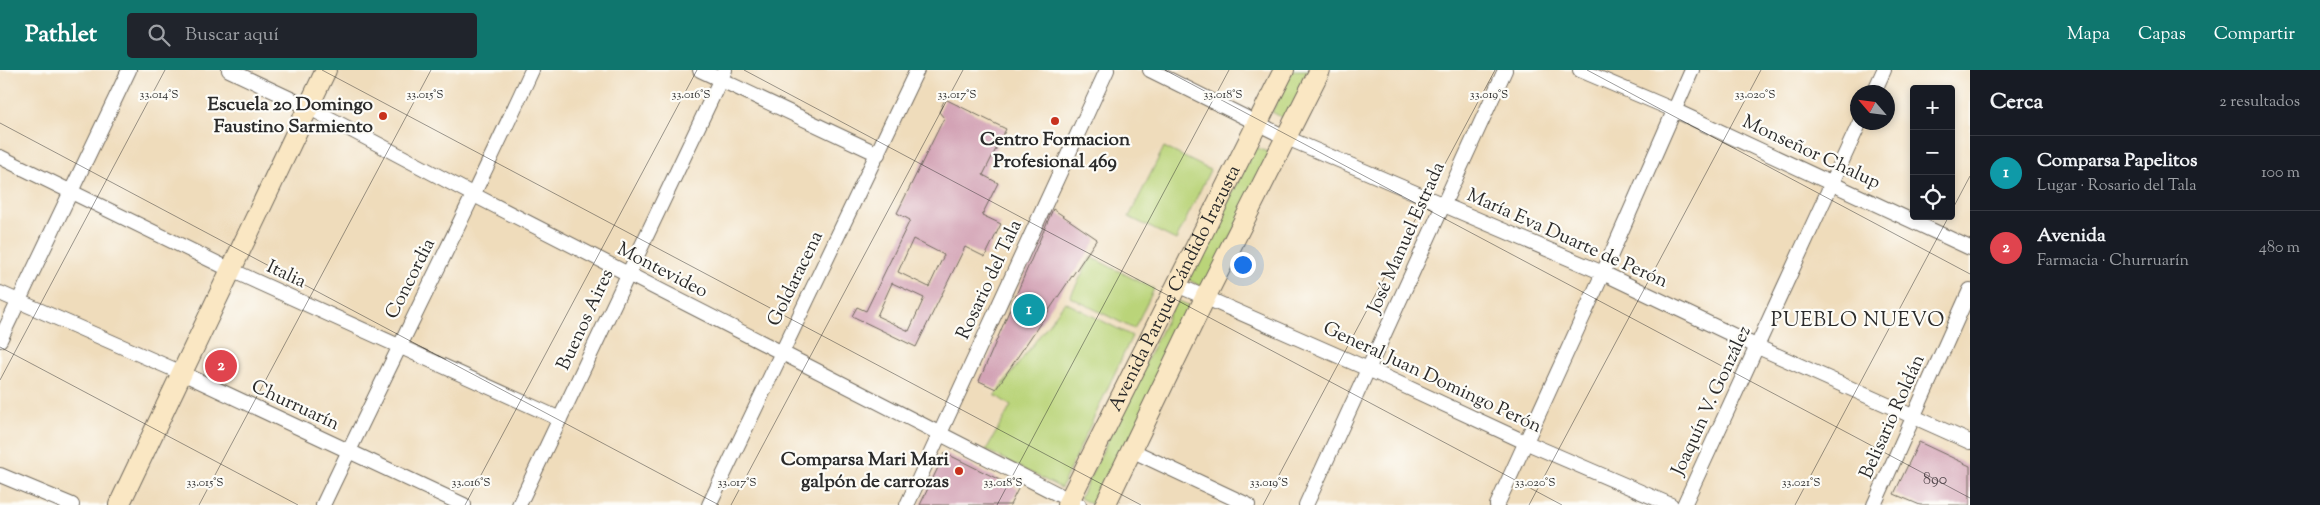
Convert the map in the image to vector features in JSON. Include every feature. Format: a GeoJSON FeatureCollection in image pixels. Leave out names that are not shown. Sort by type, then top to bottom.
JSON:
{"type":"FeatureCollection","features":[{"type":"Feature","properties":{"kind":"main road"},"geometry":{"type":"LineString","coordinates":[[118,505],[326,70]]}},
{"type":"Feature","properties":{"kind":"main road","name":"Avenida Parque Cándido Irazusta"},"geometry":{"type":"LineString","coordinates":[[1072,503],[1177,285],[1284,70]]}},
{"type":"Feature","properties":{"kind":"main road","name":"Avenida Parque Cándido Irazusta"},"geometry":{"type":"LineString","coordinates":[[1105,505],[1206,296],[1288,138],[1320,70]]}},
{"type":"Feature","properties":{"kind":"street"},"geometry":{"type":"LineString","coordinates":[[0,340],[129,70]]}},
{"type":"Feature","properties":{"kind":"street","name":"Montevideo"},"geometry":{"type":"LineString","coordinates":[[229,70],[308,107],[474,195],[1072,503]]}},
{"type":"Feature","properties":{"kind":"street","name":"Concordia"},"geometry":{"type":"LineString","coordinates":[[323,505],[398,347],[474,195],[532,70]]}},
{"type":"Feature","properties":{"kind":"street"},"geometry":{"type":"LineString","coordinates":[[700,70],[723,75],[878,154]]}},
{"type":"Feature","properties":{"kind":"street","name":"Goldaracena"},"geometry":{"type":"LineString","coordinates":[[709,505],[917,70]]}},
{"type":"Feature","properties":{"kind":"street","name":"Rosario del Tala"},"geometry":{"type":"LineString","coordinates":[[907,505],[1107,70]]}},
{"type":"Feature","properties":{"kind":"street","name":"María Eva Duarte de Perón"},"geometry":{"type":"LineString","coordinates":[[1150,70],[1257,124],[1603,274],[1758,347],[1970,442]]}},
{"type":"Feature","properties":{"kind":"street","name":"José Manuel Estrada"},"geometry":{"type":"LineString","coordinates":[[1306,505],[1505,70]]}},
{"type":"Feature","properties":{"kind":"street","name":"Monseñor Chalup"},"geometry":{"type":"LineString","coordinates":[[1580,70],[1674,110],[1970,248]]}},
{"type":"Feature","properties":{"kind":"street"},"geometry":{"type":"LineString","coordinates":[[1497,505],[1524,442],[1603,274],[1692,70]]}},
{"type":"Feature","properties":{"kind":"street"},"geometry":{"type":"LineString","coordinates":[[1877,85],[1884,70]]}},
{"type":"Feature","properties":{"kind":"street","name":"Buenos Aires"},"geometry":{"type":"LineString","coordinates":[[519,505],[723,75]]}},
{"type":"Feature","properties":{"kind":"street","name":"Joaquín V. González"},"geometry":{"type":"LineString","coordinates":[[1684,505],[1856,130]]}},
{"type":"Feature","properties":{"kind":"street","name":"Italia"},"geometry":{"type":"LineString","coordinates":[[0,157],[231,270],[560,420]]}},
{"type":"Feature","properties":{"kind":"street","name":"General Juan Domingo Perón"},"geometry":{"type":"LineString","coordinates":[[1177,285],[1206,296],[1368,369],[1524,442],[1671,505]]}},
{"type":"Feature","properties":{"kind":"street","name":"Belisario Roldán"},"geometry":{"type":"LineString","coordinates":[[1874,505],[1970,290]]}},
{"type":"Feature","properties":{"kind":"street","name":"Churruarín"},"geometry":{"type":"LineString","coordinates":[[0,293],[182,373],[464,505]]}},
{"type":"Feature","properties":{"kind":"street"},"geometry":{"type":"LineString","coordinates":[[1131,450],[1248,505]]}},
{"type":"Feature","properties":{"kind":"street"},"geometry":{"type":"LineString","coordinates":[[0,475],[72,505]]}},
{"type":"Feature","properties":{"kind":"green space"},"geometry":{"type":"Polygon","coordinates":[[[1292,70],[1317,70],[1292,123],[1272,112],[1292,70]]]}},
{"type":"Feature","properties":{"kind":"green space"},"geometry":{"type":"Polygon","coordinates":[[[1164,147],[1210,170],[1176,240],[1129,217],[1164,147]]]}},
{"type":"Feature","properties":{"kind":"green space"},"geometry":{"type":"Polygon","coordinates":[[[1256,147],[1274,155],[1204,288],[1187,279],[1256,147]]]}},
{"type":"Feature","properties":{"kind":"green space"},"geometry":{"type":"Polygon","coordinates":[[[1091,257],[1154,289],[1134,329],[1070,297],[1091,257]]]}},
{"type":"Feature","properties":{"kind":"green space"},"geometry":{"type":"Polygon","coordinates":[[[1176,300],[1195,308],[1099,505],[1093,505],[1080,498],[1176,300]]]}},
{"type":"Feature","properties":{"kind":"green space"},"geometry":{"type":"Polygon","coordinates":[[[1065,302],[1132,336],[1061,488],[986,450],[1011,406],[995,395],[1065,302]]]}},
{"type":"Feature","properties":{"kind":"building"},"geometry":{"type":"Polygon","coordinates":[[[945,99],[1006,129],[983,175],[998,183],[982,215],[1001,224],[985,257],[965,247],[916,347],[852,316],[857,307],[866,311],[910,220],[897,213],[944,118],[939,112],[945,99]],[[913,239],[898,272],[929,287],[944,255],[913,239]],[[892,283],[877,316],[909,331],[924,298],[892,283]]]}},
{"type":"Feature","properties":{"kind":"building"},"geometry":{"type":"Polygon","coordinates":[[[1053,209],[1097,239],[996,389],[979,381],[1053,209]]]}},
{"type":"Feature","properties":{"kind":"building"},"geometry":{"type":"Polygon","coordinates":[[[1919,442],[1970,466],[1970,505],[1920,505],[1894,494],[1919,442]]]}},
{"type":"Feature","properties":{"kind":"building","name":"Comparsa Mari Mari galpón de carrozas"},"geometry":{"type":"Polygon","coordinates":[[[945,453],[1018,489],[1010,505],[920,505],[945,453]]]}},
{"type":"Feature","properties":{"kind":"place","name":"Escuela 20 Domingo Faustino Sarmiento"},"geometry":{"type":"Point","coordinates":[383,116]}},
{"type":"Feature","properties":{"kind":"place","name":"Centro Formacion Profesional 469"},"geometry":{"type":"Point","coordinates":[1055,121]}},
{"type":"Feature","properties":{"kind":"place","name":"Comparsa Papelitos"},"geometry":{"type":"Point","coordinates":[1029,310]}},
{"type":"Feature","properties":{"kind":"place","name":"Avenida"},"geometry":{"type":"Point","coordinates":[221,366]}},
{"type":"Feature","properties":{"kind":"place","name":"Comparsa Mari Mari galpón de carrozas"},"geometry":{"type":"Point","coordinates":[959,471]}},
{"type":"Feature","properties":{"kind":"district","name":"PUEBLO NUEVO"},"geometry":{"type":"Point","coordinates":[1858,321]}}]}
